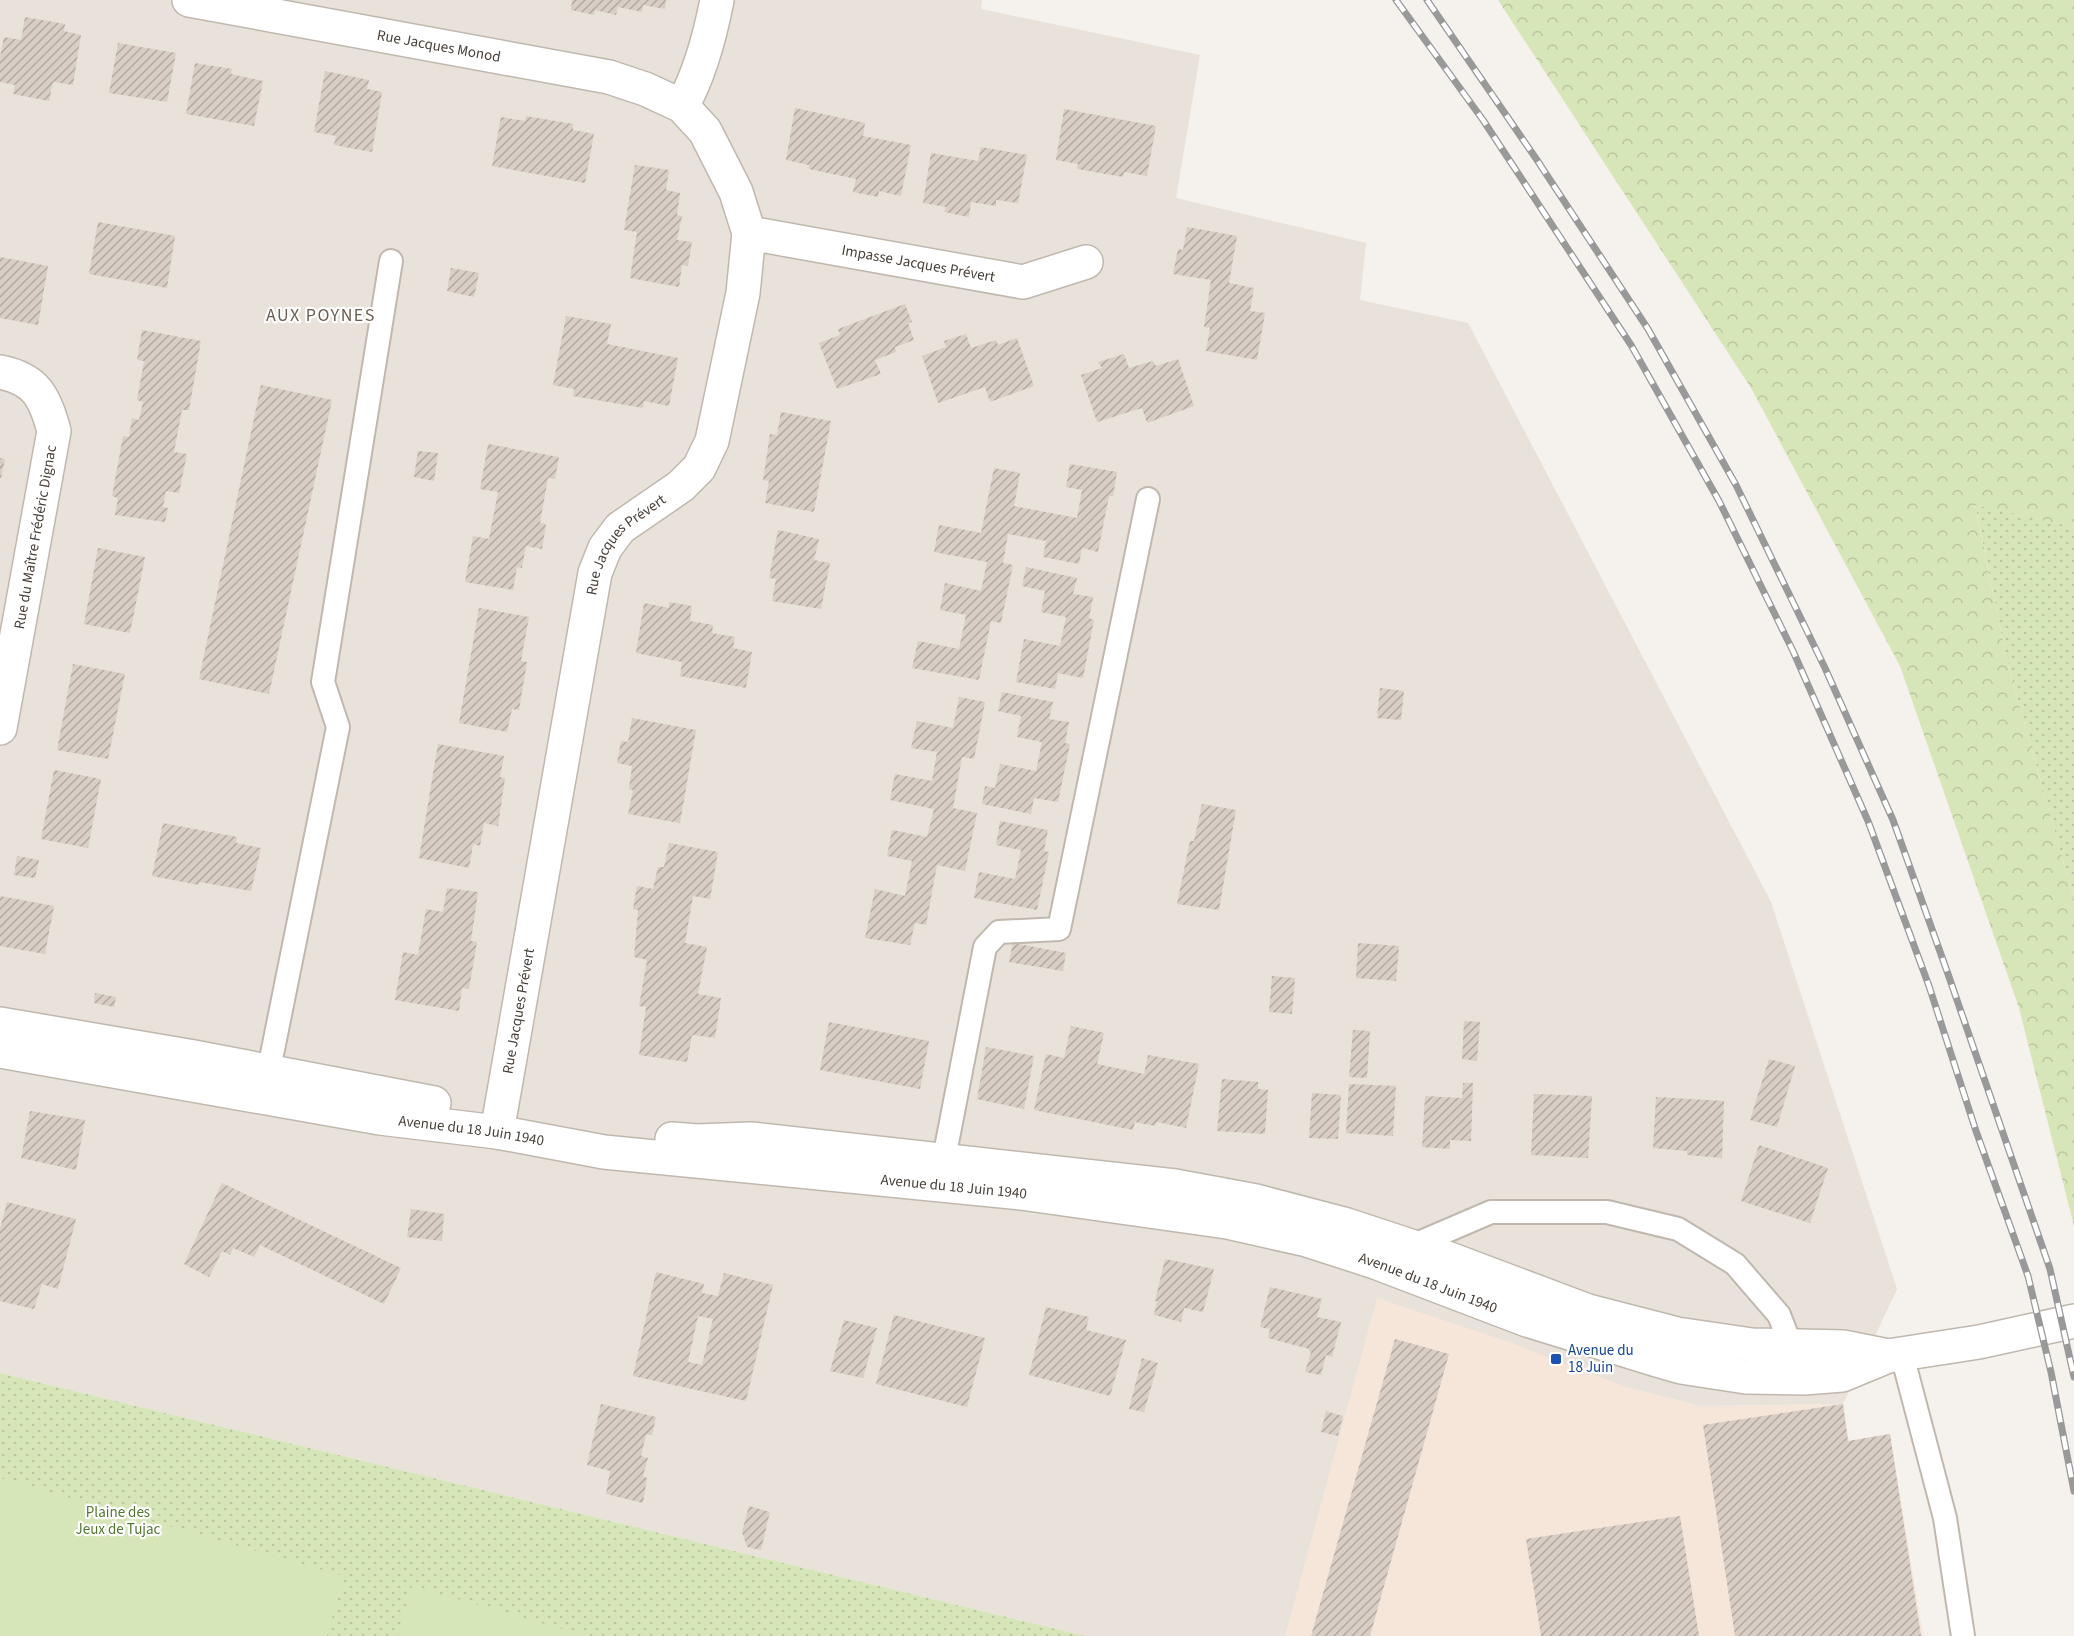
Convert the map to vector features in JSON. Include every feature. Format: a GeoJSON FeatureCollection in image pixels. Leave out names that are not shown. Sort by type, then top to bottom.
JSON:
{"type":"FeatureCollection","features":[{"type":"Feature","properties":{"kind":"street","name":"Rue Jacques Monod"},"geometry":{"type":"LineString","coordinates":[[189,0],[320,11],[609,77],[645,89],[682,106]]}},
{"type":"Feature","properties":{"kind":"street"},"geometry":{"type":"LineString","coordinates":[[682,106],[692,88],[713,21],[717,0]]}},
{"type":"Feature","properties":{"kind":"street","name":"Rue Jacques Prévert"},"geometry":{"type":"LineString","coordinates":[[498,1122],[595,573],[605,549],[620,528],[681,486],[699,468],[712,441],[743,293],[749,233],[736,192],[705,131],[682,106]]}},
{"type":"Feature","properties":{"kind":"street","name":"Impasse Jacques Prévert"},"geometry":{"type":"LineString","coordinates":[[749,233],[1023,282],[1086,262]]}},
{"type":"Feature","properties":{"kind":"street","name":"Rue du Maître Frédéric Dignac"},"geometry":{"type":"LineString","coordinates":[[0,372],[18,376],[37,391],[47,407],[54,431],[0,728]]}},
{"type":"Feature","properties":{"kind":"street","name":"Avenue du 18 Juin 1940"},"geometry":{"type":"LineString","coordinates":[[0,1024],[266,1084],[380,1118],[498,1122],[604,1152],[1175,1186],[1210,1192],[1256,1201],[1347,1225],[1412,1246],[1588,1311],[1677,1334],[1752,1345],[1843,1347],[1895,1356]]}},
{"type":"Feature","properties":{"kind":"street","name":"Avenue du 18 Juin 1940"},"geometry":{"type":"LineString","coordinates":[[0,1051],[266,1084]]}},
{"type":"Feature","properties":{"kind":"street","name":"Avenue du 18 Juin 1940"},"geometry":{"type":"LineString","coordinates":[[942,1172],[1104,1204],[1227,1222],[1307,1240],[1375,1262],[1527,1320],[1681,1367],[1746,1377],[1804,1378],[1842,1375],[1895,1356],[1979,1342],[2074,1321]]}},
{"type":"Feature","properties":{"kind":"lane"},"geometry":{"type":"LineString","coordinates":[[266,1084],[338,727],[323,681],[391,261]]}},
{"type":"Feature","properties":{"kind":"lane"},"geometry":{"type":"LineString","coordinates":[[942,1172],[985,947],[999,932],[1059,929],[1148,499]]}},
{"type":"Feature","properties":{"kind":"lane"},"geometry":{"type":"LineString","coordinates":[[1375,1262],[1491,1212],[1607,1212],[1678,1229],[1735,1264],[1779,1315],[1804,1378]]}},
{"type":"Feature","properties":{"kind":"lane"},"geometry":{"type":"LineString","coordinates":[[1895,1356],[1945,1518],[1963,1636]]}},
{"type":"Feature","properties":{"kind":"shaded area"},"geometry":{"type":"Polygon","coordinates":[[[0,0],[982,0],[981,9],[1200,55],[1176,198],[1366,243],[1360,300],[1468,323],[1771,902],[1897,1289],[1843,1404],[1700,1406],[1626,1387],[1291,1636],[1085,1636],[0,1373],[0,0]]]}},
{"type":"Feature","properties":{"kind":"shaded area"},"geometry":{"type":"Polygon","coordinates":[[[1377,1298],[1506,1341],[1626,1387],[1700,1406],[1843,1404],[1849,1441],[1890,1434],[1923,1636],[1285,1636],[1377,1298]]]}},
{"type":"Feature","properties":{"kind":"green space"},"geometry":{"type":"Polygon","coordinates":[[[1498,0],[2074,0],[2074,527],[1975,505],[2007,661],[2074,900],[2074,1226],[2019,1008],[1900,666],[1751,388],[1498,0]]]}},
{"type":"Feature","properties":{"kind":"green space"},"geometry":{"type":"Polygon","coordinates":[[[1975,504],[2074,527],[2074,900],[2007,661],[1975,504]]]}},
{"type":"Feature","properties":{"kind":"green space","name":"Plaine des Jeux de Tujac"},"geometry":{"type":"Polygon","coordinates":[[[0,1373],[1085,1636],[0,1636],[0,1373]]]}},
{"type":"Feature","properties":{"kind":"green space"},"geometry":{"type":"Polygon","coordinates":[[[0,1478],[344,1576],[327,1636],[0,1636],[0,1478]]]}},
{"type":"Feature","properties":{"kind":"green space"},"geometry":{"type":"Polygon","coordinates":[[[412,1586],[587,1636],[398,1636],[412,1586]]]}},
{"type":"Feature","properties":{"kind":"building"},"geometry":{"type":"Polygon","coordinates":[[[572,0],[666,0],[665,9],[643,5],[642,12],[618,7],[616,15],[595,10],[594,15],[571,10],[572,0]]]}},
{"type":"Feature","properties":{"kind":"building"},"geometry":{"type":"Polygon","coordinates":[[[25,17],[65,24],[64,31],[81,35],[73,85],[53,82],[49,101],[13,94],[15,85],[0,82],[0,57],[4,37],[21,40],[25,17]]]}},
{"type":"Feature","properties":{"kind":"building"},"geometry":{"type":"Polygon","coordinates":[[[118,43],[176,53],[167,102],[109,93],[118,43]]]}},
{"type":"Feature","properties":{"kind":"building"},"geometry":{"type":"Polygon","coordinates":[[[195,63],[232,69],[231,74],[263,81],[254,126],[186,114],[195,63]]]}},
{"type":"Feature","properties":{"kind":"building"},"geometry":{"type":"Polygon","coordinates":[[[325,71],[369,80],[367,89],[382,92],[372,152],[334,145],[336,136],[314,132],[325,71]]]}},
{"type":"Feature","properties":{"kind":"building"},"geometry":{"type":"Polygon","coordinates":[[[795,108],[865,123],[863,136],[911,145],[901,196],[879,191],[878,197],[853,192],[856,179],[809,169],[809,165],[786,160],[795,108]]]}},
{"type":"Feature","properties":{"kind":"building"},"geometry":{"type":"Polygon","coordinates":[[[1064,109],[1156,126],[1147,176],[1124,172],[1123,177],[1077,169],[1078,164],[1056,160],[1064,109]]]}},
{"type":"Feature","properties":{"kind":"building"},"geometry":{"type":"Polygon","coordinates":[[[526,116],[573,124],[573,130],[594,134],[585,183],[492,166],[501,117],[525,121],[526,116]]]}},
{"type":"Feature","properties":{"kind":"building"},"geometry":{"type":"Polygon","coordinates":[[[981,147],[1027,155],[1018,203],[996,200],[996,206],[971,202],[969,217],[944,212],[946,207],[923,203],[931,153],[978,161],[981,147]]]}},
{"type":"Feature","properties":{"kind":"building"},"geometry":{"type":"Polygon","coordinates":[[[635,165],[669,170],[666,190],[680,193],[677,215],[682,216],[677,240],[692,242],[688,266],[682,265],[679,287],[630,278],[637,232],[624,230],[635,165]]]}},
{"type":"Feature","properties":{"kind":"building"},"geometry":{"type":"Polygon","coordinates":[[[98,222],[175,236],[167,288],[89,274],[98,222]]]}},
{"type":"Feature","properties":{"kind":"building"},"geometry":{"type":"Polygon","coordinates":[[[1187,227],[1237,236],[1229,283],[1254,288],[1250,311],[1265,313],[1257,360],[1206,351],[1210,328],[1204,327],[1211,280],[1173,274],[1178,249],[1183,250],[1187,227]]]}},
{"type":"Feature","properties":{"kind":"building"},"geometry":{"type":"Polygon","coordinates":[[[0,257],[48,266],[38,325],[0,318],[0,257]]]}},
{"type":"Feature","properties":{"kind":"building"},"geometry":{"type":"Polygon","coordinates":[[[451,268],[479,273],[474,297],[447,291],[451,268]]]}},
{"type":"Feature","properties":{"kind":"building"},"geometry":{"type":"Polygon","coordinates":[[[905,304],[912,322],[908,323],[914,340],[895,347],[896,352],[875,360],[881,374],[837,389],[819,343],[840,335],[838,329],[905,304]]]}},
{"type":"Feature","properties":{"kind":"building"},"geometry":{"type":"Polygon","coordinates":[[[566,316],[611,324],[607,344],[678,358],[669,406],[644,401],[643,408],[573,396],[574,389],[553,385],[566,316]]]}},
{"type":"Feature","properties":{"kind":"building"},"geometry":{"type":"Polygon","coordinates":[[[142,330],[201,341],[189,410],[182,410],[174,452],[187,454],[179,493],[166,491],[163,507],[168,508],[165,522],[115,515],[118,498],[112,496],[123,436],[129,437],[132,418],[139,420],[143,402],[137,400],[144,361],[137,360],[142,330]]]}},
{"type":"Feature","properties":{"kind":"building"},"geometry":{"type":"Polygon","coordinates":[[[966,334],[971,348],[996,340],[998,345],[1017,338],[1034,386],[990,402],[985,387],[938,403],[922,356],[946,347],[944,341],[966,334]]]}},
{"type":"Feature","properties":{"kind":"building"},"geometry":{"type":"Polygon","coordinates":[[[1124,354],[1129,368],[1153,361],[1156,366],[1178,359],[1194,406],[1147,423],[1142,408],[1097,422],[1081,375],[1102,368],[1098,362],[1124,354]]]}},
{"type":"Feature","properties":{"kind":"building"},"geometry":{"type":"Polygon","coordinates":[[[261,385],[332,400],[269,694],[199,679],[261,385]]]}},
{"type":"Feature","properties":{"kind":"building"},"geometry":{"type":"Polygon","coordinates":[[[781,412],[831,421],[814,512],[765,503],[769,481],[763,480],[770,434],[777,435],[781,412]]]}},
{"type":"Feature","properties":{"kind":"building"},"geometry":{"type":"Polygon","coordinates":[[[488,444],[559,457],[555,479],[548,478],[540,523],[546,524],[542,549],[526,546],[522,568],[517,567],[513,590],[465,582],[473,536],[489,539],[498,492],[480,489],[488,444]]]}},
{"type":"Feature","properties":{"kind":"building"},"geometry":{"type":"Polygon","coordinates":[[[418,451],[438,453],[434,481],[414,477],[418,451]]]}},
{"type":"Feature","properties":{"kind":"building"},"geometry":{"type":"Polygon","coordinates":[[[0,458],[5,459],[1,478],[0,478],[0,458]]]}},
{"type":"Feature","properties":{"kind":"building"},"geometry":{"type":"Polygon","coordinates":[[[1070,464],[1117,472],[1113,496],[1109,496],[1098,552],[1082,548],[1079,564],[1043,557],[1046,541],[1008,534],[1003,563],[1013,565],[1001,623],[991,621],[979,680],[912,668],[918,641],[959,649],[966,615],[940,610],[945,583],[981,591],[987,562],[934,552],[939,525],[981,533],[994,468],[1020,473],[1014,506],[1077,518],[1082,490],[1066,487],[1070,464]]]}},
{"type":"Feature","properties":{"kind":"building"},"geometry":{"type":"Polygon","coordinates":[[[778,530],[819,539],[814,560],[830,563],[821,609],[772,601],[776,579],[769,578],[778,530]]]}},
{"type":"Feature","properties":{"kind":"building"},"geometry":{"type":"Polygon","coordinates":[[[98,548],[145,557],[130,633],[84,624],[98,548]]]}},
{"type":"Feature","properties":{"kind":"building"},"geometry":{"type":"Polygon","coordinates":[[[1026,567],[1077,578],[1073,594],[1093,597],[1089,618],[1094,620],[1083,678],[1058,673],[1055,689],[1016,682],[1024,639],[1060,646],[1066,617],[1041,612],[1045,591],[1022,586],[1026,567]]]}},
{"type":"Feature","properties":{"kind":"building"},"geometry":{"type":"Polygon","coordinates":[[[669,602],[692,606],[690,621],[713,625],[712,633],[735,637],[733,648],[752,652],[746,688],[680,676],[682,662],[636,653],[644,603],[669,608],[669,602]]]}},
{"type":"Feature","properties":{"kind":"building"},"geometry":{"type":"Polygon","coordinates":[[[479,608],[529,617],[521,661],[527,662],[519,710],[512,709],[507,732],[459,723],[479,608]]]}},
{"type":"Feature","properties":{"kind":"building"},"geometry":{"type":"Polygon","coordinates":[[[73,664],[125,674],[108,759],[57,750],[73,664]]]}},
{"type":"Feature","properties":{"kind":"building"},"geometry":{"type":"Polygon","coordinates":[[[1380,688],[1404,691],[1401,720],[1377,718],[1380,688]]]}},
{"type":"Feature","properties":{"kind":"building"},"geometry":{"type":"Polygon","coordinates":[[[1002,692],[1053,702],[1049,719],[1069,722],[1065,743],[1070,744],[1058,802],[1034,798],[1031,814],[982,804],[985,786],[995,788],[1000,764],[1036,771],[1042,742],[1017,737],[1021,716],[998,711],[1002,692]]]}},
{"type":"Feature","properties":{"kind":"building"},"geometry":{"type":"Polygon","coordinates":[[[959,697],[985,702],[974,759],[962,757],[953,808],[977,813],[965,871],[937,865],[926,925],[915,923],[910,945],[865,938],[875,889],[905,896],[912,861],[887,856],[892,830],[927,837],[934,809],[890,800],[895,774],[932,781],[937,752],[911,748],[917,721],[953,728],[959,697]]]}},
{"type":"Feature","properties":{"kind":"building"},"geometry":{"type":"Polygon","coordinates":[[[632,718],[696,730],[680,823],[628,814],[633,790],[629,789],[632,766],[617,763],[621,741],[628,742],[632,718]]]}},
{"type":"Feature","properties":{"kind":"building"},"geometry":{"type":"Polygon","coordinates":[[[438,744],[504,756],[500,777],[505,778],[498,826],[484,823],[480,846],[473,844],[469,868],[419,858],[438,744]]]}},
{"type":"Feature","properties":{"kind":"building"},"geometry":{"type":"Polygon","coordinates":[[[54,770],[101,779],[88,848],[41,839],[54,770]]]}},
{"type":"Feature","properties":{"kind":"building"},"geometry":{"type":"Polygon","coordinates":[[[1202,804],[1236,810],[1219,910],[1177,904],[1190,841],[1194,841],[1202,804]]]}},
{"type":"Feature","properties":{"kind":"building"},"geometry":{"type":"Polygon","coordinates":[[[1000,821],[1048,830],[1044,851],[1049,852],[1037,910],[974,898],[979,872],[1015,879],[1021,850],[996,845],[1000,821]]]}},
{"type":"Feature","properties":{"kind":"building"},"geometry":{"type":"Polygon","coordinates":[[[163,823],[237,837],[236,843],[261,848],[251,891],[199,882],[199,885],[152,876],[163,823]]]}},
{"type":"Feature","properties":{"kind":"building"},"geometry":{"type":"Polygon","coordinates":[[[669,843],[718,852],[710,899],[693,896],[685,943],[707,947],[698,994],[721,998],[715,1038],[692,1035],[687,1062],[639,1055],[646,1007],[639,1006],[647,960],[634,957],[638,910],[633,909],[637,886],[653,889],[658,867],[664,867],[669,843]]]}},
{"type":"Feature","properties":{"kind":"building"},"geometry":{"type":"Polygon","coordinates":[[[17,856],[39,860],[35,878],[14,875],[17,856]]]}},
{"type":"Feature","properties":{"kind":"building"},"geometry":{"type":"Polygon","coordinates":[[[447,888],[478,892],[471,941],[477,942],[469,989],[462,988],[459,1011],[395,1000],[403,952],[418,955],[426,909],[443,912],[447,888]]]}},
{"type":"Feature","properties":{"kind":"building"},"geometry":{"type":"Polygon","coordinates":[[[0,896],[54,906],[45,954],[0,946],[0,896]]]}},
{"type":"Feature","properties":{"kind":"building"},"geometry":{"type":"Polygon","coordinates":[[[1013,943],[1066,953],[1063,971],[1009,962],[1013,943]]]}},
{"type":"Feature","properties":{"kind":"building"},"geometry":{"type":"Polygon","coordinates":[[[1358,943],[1399,946],[1396,981],[1356,978],[1358,943]]]}},
{"type":"Feature","properties":{"kind":"building"},"geometry":{"type":"Polygon","coordinates":[[[1272,976],[1295,978],[1292,1014],[1269,1012],[1272,976]]]}},
{"type":"Feature","properties":{"kind":"building"},"geometry":{"type":"Polygon","coordinates":[[[95,993],[116,997],[114,1007],[94,1003],[95,993]]]}},
{"type":"Feature","properties":{"kind":"building"},"geometry":{"type":"Polygon","coordinates":[[[1464,1021],[1480,1022],[1477,1061],[1462,1059],[1464,1021]]]}},
{"type":"Feature","properties":{"kind":"building"},"geometry":{"type":"Polygon","coordinates":[[[829,1022],[929,1041],[920,1089],[820,1070],[829,1022]]]}},
{"type":"Feature","properties":{"kind":"building"},"geometry":{"type":"Polygon","coordinates":[[[1071,1026],[1104,1033],[1097,1064],[1144,1074],[1148,1055],[1199,1064],[1186,1128],[1157,1122],[1155,1126],[1135,1122],[1133,1130],[1034,1110],[1046,1054],[1064,1058],[1071,1026]]]}},
{"type":"Feature","properties":{"kind":"building"},"geometry":{"type":"Polygon","coordinates":[[[1353,1030],[1370,1031],[1367,1078],[1349,1077],[1353,1030]]]}},
{"type":"Feature","properties":{"kind":"building"},"geometry":{"type":"Polygon","coordinates":[[[986,1047],[1034,1056],[1024,1109],[977,1099],[986,1047]]]}},
{"type":"Feature","properties":{"kind":"building"},"geometry":{"type":"Polygon","coordinates":[[[1769,1059],[1795,1066],[1777,1127],[1750,1120],[1769,1059]]]}},
{"type":"Feature","properties":{"kind":"building"},"geometry":{"type":"Polygon","coordinates":[[[1222,1079],[1258,1082],[1258,1089],[1268,1090],[1265,1134],[1217,1131],[1222,1079]]]}},
{"type":"Feature","properties":{"kind":"building"},"geometry":{"type":"Polygon","coordinates":[[[1463,1083],[1473,1083],[1471,1141],[1450,1140],[1450,1149],[1422,1147],[1425,1096],[1462,1098],[1463,1083]]]}},
{"type":"Feature","properties":{"kind":"building"},"geometry":{"type":"Polygon","coordinates":[[[1349,1084],[1396,1086],[1393,1136],[1346,1133],[1349,1084]]]}},
{"type":"Feature","properties":{"kind":"building"},"geometry":{"type":"Polygon","coordinates":[[[1312,1093],[1341,1095],[1338,1139],[1309,1138],[1312,1093]]]}},
{"type":"Feature","properties":{"kind":"building"},"geometry":{"type":"Polygon","coordinates":[[[1534,1094],[1592,1096],[1588,1158],[1531,1155],[1534,1094]]]}},
{"type":"Feature","properties":{"kind":"building"},"geometry":{"type":"Polygon","coordinates":[[[1656,1097],[1724,1101],[1722,1158],[1687,1155],[1687,1151],[1653,1148],[1656,1097]]]}},
{"type":"Feature","properties":{"kind":"building"},"geometry":{"type":"Polygon","coordinates":[[[30,1111],[85,1120],[76,1170],[21,1158],[30,1111]]]}},
{"type":"Feature","properties":{"kind":"building"},"geometry":{"type":"Polygon","coordinates":[[[1759,1145],[1828,1168],[1810,1223],[1741,1201],[1759,1145]]]}},
{"type":"Feature","properties":{"kind":"building"},"geometry":{"type":"Polygon","coordinates":[[[222,1183],[401,1268],[384,1304],[260,1245],[254,1257],[233,1248],[230,1255],[222,1251],[209,1277],[184,1264],[222,1183]]]}},
{"type":"Feature","properties":{"kind":"building"},"geometry":{"type":"Polygon","coordinates":[[[7,1202],[76,1219],[58,1289],[42,1284],[34,1309],[0,1301],[0,1229],[7,1202]]]}},
{"type":"Feature","properties":{"kind":"building"},"geometry":{"type":"Polygon","coordinates":[[[411,1209],[444,1214],[442,1241],[407,1237],[411,1209]]]}},
{"type":"Feature","properties":{"kind":"building"},"geometry":{"type":"Polygon","coordinates":[[[1165,1259],[1214,1269],[1203,1312],[1184,1308],[1181,1322],[1154,1315],[1165,1259]]]}},
{"type":"Feature","properties":{"kind":"building"},"geometry":{"type":"Polygon","coordinates":[[[656,1272],[704,1284],[702,1293],[718,1296],[724,1273],[773,1285],[746,1401],[633,1376],[656,1272]],[[698,1316],[688,1362],[702,1365],[713,1319],[698,1316]]]}},
{"type":"Feature","properties":{"kind":"building"},"geometry":{"type":"Polygon","coordinates":[[[1270,1287],[1322,1299],[1317,1317],[1341,1322],[1332,1357],[1326,1355],[1321,1375],[1305,1372],[1311,1352],[1309,1349],[1268,1338],[1270,1329],[1260,1327],[1270,1287]]]}},
{"type":"Feature","properties":{"kind":"building"},"geometry":{"type":"Polygon","coordinates":[[[1046,1307],[1089,1317],[1086,1330],[1126,1340],[1110,1396],[1029,1375],[1046,1307]]]}},
{"type":"Feature","properties":{"kind":"building"},"geometry":{"type":"Polygon","coordinates":[[[894,1315],[985,1338],[967,1407],[876,1384],[894,1315]]]}},
{"type":"Feature","properties":{"kind":"building"},"geometry":{"type":"Polygon","coordinates":[[[844,1320],[877,1328],[863,1378],[830,1371],[844,1320]]]}},
{"type":"Feature","properties":{"kind":"building"},"geometry":{"type":"Polygon","coordinates":[[[1395,1339],[1449,1354],[1370,1636],[1311,1636],[1395,1339]]]}},
{"type":"Feature","properties":{"kind":"building"},"geometry":{"type":"Polygon","coordinates":[[[1142,1358],[1158,1363],[1144,1412],[1129,1409],[1142,1358]]]}},
{"type":"Feature","properties":{"kind":"building"},"geometry":{"type":"Polygon","coordinates":[[[601,1404],[656,1417],[652,1435],[646,1435],[641,1456],[648,1458],[643,1476],[647,1478],[643,1503],[606,1494],[610,1471],[587,1465],[601,1404]]]}},
{"type":"Feature","properties":{"kind":"building"},"geometry":{"type":"Polygon","coordinates":[[[1843,1404],[1848,1441],[1890,1434],[1921,1636],[1735,1636],[1703,1425],[1843,1404]]]}},
{"type":"Feature","properties":{"kind":"building"},"geometry":{"type":"Polygon","coordinates":[[[1326,1411],[1343,1416],[1338,1436],[1321,1432],[1326,1411]]]}},
{"type":"Feature","properties":{"kind":"building"},"geometry":{"type":"Polygon","coordinates":[[[749,1506],[770,1512],[761,1550],[747,1547],[742,1532],[749,1506]]]}},
{"type":"Feature","properties":{"kind":"building"},"geometry":{"type":"Polygon","coordinates":[[[1680,1516],[1699,1636],[1541,1636],[1526,1539],[1680,1516]]]}},
{"type":"Feature","properties":{"kind":"railway"},"geometry":{"type":"LineString","coordinates":[[1396,0],[1483,120],[1631,345],[1719,501],[1793,651],[1868,821],[1929,986],[1976,1131],[2028,1276],[2051,1372],[2074,1491]]}},
{"type":"Feature","properties":{"kind":"railway"},"geometry":{"type":"LineString","coordinates":[[1427,0],[1537,160],[1648,329],[1736,485],[1825,668],[1893,820],[1948,974],[2050,1269],[2074,1377]]}},
{"type":"Feature","properties":{"kind":"place","name":"Avenue du 18 Juin"},"geometry":{"type":"Point","coordinates":[1556,1359]}},
{"type":"Feature","properties":{"kind":"district","name":"AUX POYNES"},"geometry":{"type":"Point","coordinates":[321,315]}}]}
